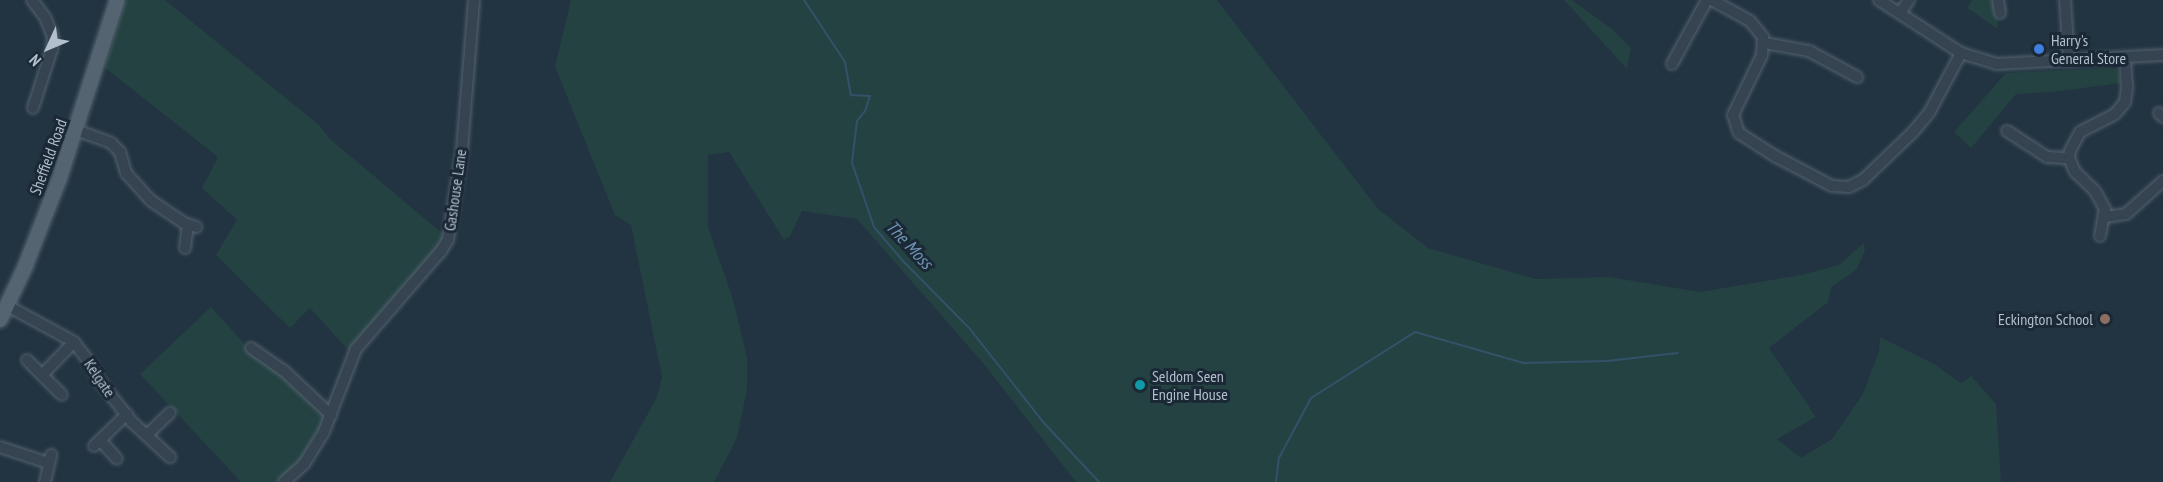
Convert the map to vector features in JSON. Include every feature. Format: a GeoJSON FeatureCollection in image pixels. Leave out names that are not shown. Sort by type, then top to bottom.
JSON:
{"type":"FeatureCollection","features":[{"type":"Feature","properties":{"kind":"main road","name":"Sheffield Road"},"geometry":{"type":"LineString","coordinates":[[0,320],[8,306],[76,130],[117,0]]}},
{"type":"Feature","properties":{"kind":"street"},"geometry":{"type":"LineString","coordinates":[[33,0],[45,17],[53,37],[52,49],[33,108]]}},
{"type":"Feature","properties":{"kind":"street","name":"Gashouse Lane"},"geometry":{"type":"LineString","coordinates":[[285,482],[304,464],[323,434],[356,349],[448,240],[462,150],[474,0]]}},
{"type":"Feature","properties":{"kind":"street"},"geometry":{"type":"LineString","coordinates":[[1672,65],[1707,0]]}},
{"type":"Feature","properties":{"kind":"street"},"geometry":{"type":"LineString","coordinates":[[1712,0],[1756,26],[1765,43],[1762,55],[1734,110],[1733,121],[1736,128],[1745,138],[1765,150],[1824,183],[1840,188],[1863,180],[1913,132],[1929,113],[1961,53]]}},
{"type":"Feature","properties":{"kind":"street"},"geometry":{"type":"LineString","coordinates":[[1879,0],[1961,53],[1996,64],[2163,54]]}},
{"type":"Feature","properties":{"kind":"street"},"geometry":{"type":"LineString","coordinates":[[1900,13],[1909,0]]}},
{"type":"Feature","properties":{"kind":"street"},"geometry":{"type":"LineString","coordinates":[[1998,0],[2000,13]]}},
{"type":"Feature","properties":{"kind":"street"},"geometry":{"type":"LineString","coordinates":[[2065,0],[2069,61]]}},
{"type":"Feature","properties":{"kind":"street"},"geometry":{"type":"LineString","coordinates":[[1765,43],[1809,51],[1857,77]]}},
{"type":"Feature","properties":{"kind":"street"},"geometry":{"type":"LineString","coordinates":[[2100,236],[2105,217],[2101,201],[2075,172],[2069,158],[2072,145],[2080,132],[2115,114],[2125,102],[2127,87],[2125,58]]}},
{"type":"Feature","properties":{"kind":"street"},"geometry":{"type":"LineString","coordinates":[[76,130],[107,140],[115,146],[120,152],[126,173],[150,200],[192,226],[185,248]]}},
{"type":"Feature","properties":{"kind":"street"},"geometry":{"type":"LineString","coordinates":[[2007,131],[2020,134],[2047,157],[2069,158]]}},
{"type":"Feature","properties":{"kind":"street"},"geometry":{"type":"LineString","coordinates":[[2105,217],[2126,214],[2163,181]]}},
{"type":"Feature","properties":{"kind":"street","name":"Kelgate"},"geometry":{"type":"LineString","coordinates":[[8,306],[74,342],[93,367],[102,385],[170,457]]}},
{"type":"Feature","properties":{"kind":"street","name":"Kelgate"},"geometry":{"type":"LineString","coordinates":[[42,375],[74,342]]}},
{"type":"Feature","properties":{"kind":"street"},"geometry":{"type":"LineString","coordinates":[[251,348],[283,370],[331,415]]}},
{"type":"Feature","properties":{"kind":"street"},"geometry":{"type":"LineString","coordinates":[[27,360],[62,395]]}},
{"type":"Feature","properties":{"kind":"street","name":"Kelgate"},"geometry":{"type":"LineString","coordinates":[[117,459],[97,443],[127,414]]}},
{"type":"Feature","properties":{"kind":"street"},"geometry":{"type":"LineString","coordinates":[[147,435],[170,414]]}},
{"type":"Feature","properties":{"kind":"street"},"geometry":{"type":"LineString","coordinates":[[0,447],[50,459],[45,482]]}},
{"type":"Feature","properties":{"kind":"green space"},"geometry":{"type":"Polygon","coordinates":[[[126,0],[165,0],[319,125],[330,139],[443,234],[437,251],[349,351],[310,308],[290,328],[216,255],[237,220],[202,188],[218,157],[104,67],[126,0]]]}},
{"type":"Feature","properties":{"kind":"green space"},"geometry":{"type":"Polygon","coordinates":[[[571,0],[1217,0],[1378,209],[1428,248],[1536,279],[1609,277],[1700,292],[1801,275],[1839,265],[1864,243],[1865,251],[1856,270],[1831,287],[1828,302],[1769,348],[1816,417],[1777,439],[1801,458],[1832,439],[1863,394],[1879,351],[1880,337],[1934,364],[1961,383],[1971,376],[1996,404],[2001,482],[1076,482],[983,363],[857,219],[802,211],[790,236],[784,240],[729,152],[708,155],[708,227],[732,296],[747,357],[747,389],[737,438],[714,482],[610,482],[657,397],[662,377],[631,225],[615,215],[555,67],[571,0]]]}},
{"type":"Feature","properties":{"kind":"green space"},"geometry":{"type":"Polygon","coordinates":[[[1564,0],[1572,0],[1612,29],[1631,48],[1627,69],[1564,0]]]}},
{"type":"Feature","properties":{"kind":"green space"},"geometry":{"type":"Polygon","coordinates":[[[1972,0],[1996,0],[1998,29],[1967,8],[1972,0]]]}},
{"type":"Feature","properties":{"kind":"green space"},"geometry":{"type":"Polygon","coordinates":[[[2117,69],[2121,83],[2016,94],[1971,148],[1954,132],[2006,73],[2117,69]]]}},
{"type":"Feature","properties":{"kind":"green space"},"geometry":{"type":"Polygon","coordinates":[[[211,307],[249,349],[262,357],[327,417],[299,461],[276,482],[241,482],[140,374],[211,307]]]}},
{"type":"Feature","properties":{"kind":"waterway","name":"The Moss"},"geometry":{"type":"LineString","coordinates":[[804,0],[845,62],[851,95],[870,96],[865,111],[857,121],[852,163],[874,227],[903,261],[970,329],[1044,423],[1099,482]]}},
{"type":"Feature","properties":{"kind":"waterway"},"geometry":{"type":"LineString","coordinates":[[1276,482],[1279,458],[1311,398],[1415,332],[1524,363],[1607,361],[1678,353]]}},
{"type":"Feature","properties":{"kind":"place","name":"Harry's General Store"},"geometry":{"type":"Point","coordinates":[2039,49]}},
{"type":"Feature","properties":{"kind":"place","name":"Eckington School"},"geometry":{"type":"Point","coordinates":[2105,319]}},
{"type":"Feature","properties":{"kind":"place","name":"Seldom Seen Engine House"},"geometry":{"type":"Point","coordinates":[1140,385]}}]}
